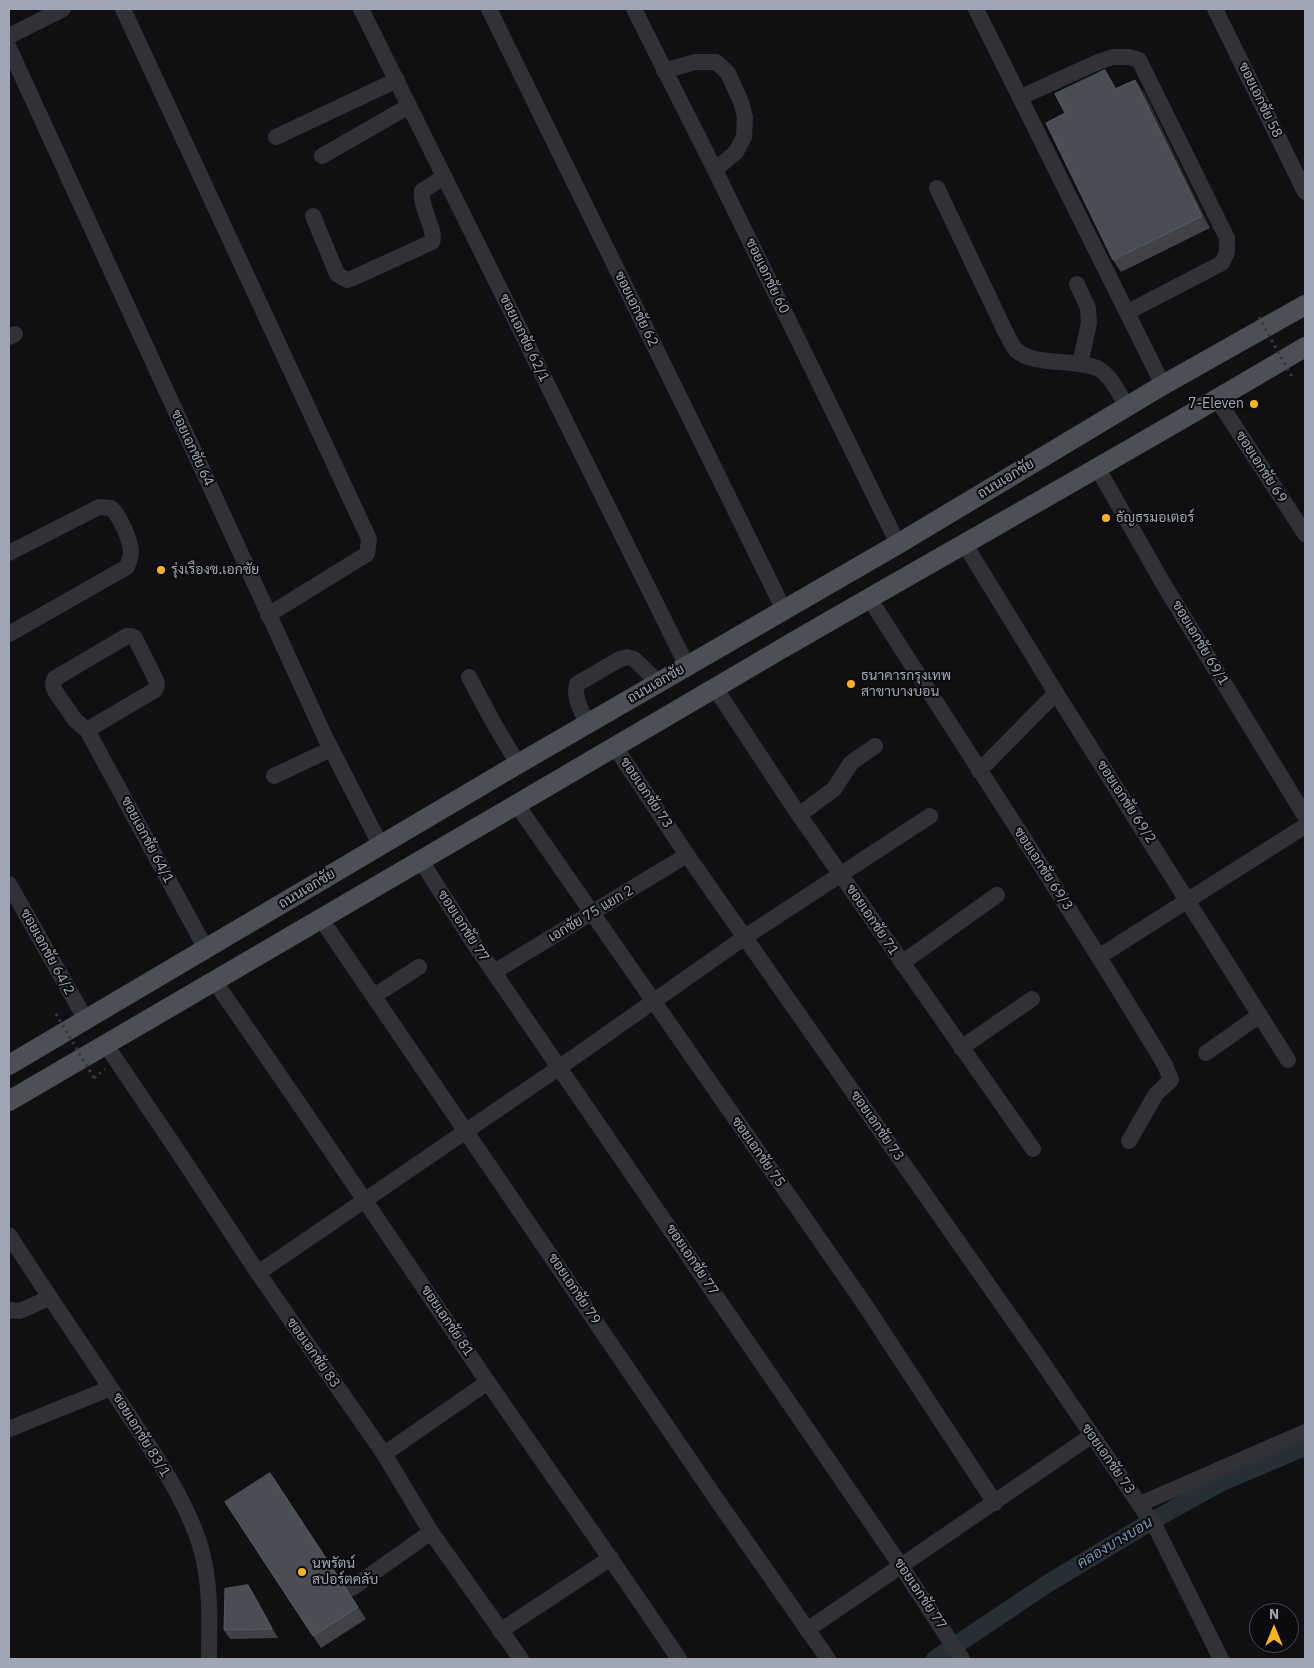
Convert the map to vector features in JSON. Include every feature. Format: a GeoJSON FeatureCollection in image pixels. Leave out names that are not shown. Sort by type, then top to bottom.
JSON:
{"type":"FeatureCollection","features":[{"type":"Feature","properties":{"kind":"main road","name":"ถนนเอกชัย"},"geometry":{"type":"LineString","coordinates":[[9,1065],[518,764],[898,544],[1163,384],[1305,305]]}},
{"type":"Feature","properties":{"kind":"main road"},"geometry":{"type":"LineString","coordinates":[[9,1101],[964,543],[1098,469],[1305,347]]}},
{"type":"Feature","properties":{"kind":"main road"},"geometry":{"type":"LineString","coordinates":[[444,808],[461,837]]}},
{"type":"Feature","properties":{"kind":"street"},"geometry":{"type":"LineString","coordinates":[[9,36],[63,9]]}},
{"type":"Feature","properties":{"kind":"street"},"geometry":{"type":"LineString","coordinates":[[123,9],[369,539],[366,554],[268,615]]}},
{"type":"Feature","properties":{"kind":"street","name":"ซอยเอกชัย 62/1"},"geometry":{"type":"LineString","coordinates":[[362,9],[687,666]]}},
{"type":"Feature","properties":{"kind":"street","name":"ซอยเอกชัย 62"},"geometry":{"type":"LineString","coordinates":[[489,9],[784,610]]}},
{"type":"Feature","properties":{"kind":"street","name":"ซอยเอกชัย 60"},"geometry":{"type":"LineString","coordinates":[[634,9],[898,544]]}},
{"type":"Feature","properties":{"kind":"street"},"geometry":{"type":"LineString","coordinates":[[976,9],[1163,384]]}},
{"type":"Feature","properties":{"kind":"street","name":"ซอยเอกชัย 58"},"geometry":{"type":"LineString","coordinates":[[1214,9],[1305,192]]}},
{"type":"Feature","properties":{"kind":"street","name":"ซอยเอกชัย 64"},"geometry":{"type":"LineString","coordinates":[[9,48],[268,615],[331,749],[381,846]]}},
{"type":"Feature","properties":{"kind":"street"},"geometry":{"type":"LineString","coordinates":[[1021,97],[1113,57],[1129,57],[1139,60],[1144,69],[1227,238],[1227,252],[1222,263],[1128,312]]}},
{"type":"Feature","properties":{"kind":"street"},"geometry":{"type":"LineString","coordinates":[[664,71],[695,62],[716,62],[728,73],[741,102],[745,117],[744,137],[736,152],[715,170]]}},
{"type":"Feature","properties":{"kind":"street"},"geometry":{"type":"LineString","coordinates":[[276,137],[397,80]]}},
{"type":"Feature","properties":{"kind":"street"},"geometry":{"type":"LineString","coordinates":[[322,156],[409,106]]}},
{"type":"Feature","properties":{"kind":"street"},"geometry":{"type":"LineString","coordinates":[[313,216],[337,274],[347,280],[432,242],[433,232],[421,201],[422,191],[444,177]]}},
{"type":"Feature","properties":{"kind":"street"},"geometry":{"type":"LineString","coordinates":[[937,188],[1006,333],[1017,350],[1029,357],[1080,364],[1099,369],[1109,378],[1127,407]]}},
{"type":"Feature","properties":{"kind":"street"},"geometry":{"type":"LineString","coordinates":[[1077,284],[1088,308],[1089,323],[1080,364]]}},
{"type":"Feature","properties":{"kind":"street","name":"ซอยเอกชัย 69"},"geometry":{"type":"LineString","coordinates":[[1217,399],[1305,534]]}},
{"type":"Feature","properties":{"kind":"street","name":"ซอยเอกชัย 69/1"},"geometry":{"type":"LineString","coordinates":[[1098,469],[1164,585],[1305,816]]}},
{"type":"Feature","properties":{"kind":"street"},"geometry":{"type":"LineString","coordinates":[[9,553],[99,507],[111,508],[118,515],[131,550],[127,567],[9,634]]}},
{"type":"Feature","properties":{"kind":"street","name":"ซอยเอกชัย 69/2"},"geometry":{"type":"LineString","coordinates":[[964,543],[1056,693],[1188,899],[1288,1060]]}},
{"type":"Feature","properties":{"kind":"street","name":"ซอยเอกชัย 69/3"},"geometry":{"type":"LineString","coordinates":[[870,598],[979,771],[1100,956],[1165,1065],[1171,1078],[1156,1094],[1129,1141]]}},
{"type":"Feature","properties":{"kind":"street","name":"ซอยเอกชัย 64/1"},"geometry":{"type":"LineString","coordinates":[[87,730],[155,690],[156,680],[135,638],[131,636],[127,636],[54,679],[53,685],[75,720],[87,730],[206,949]]}},
{"type":"Feature","properties":{"kind":"street"},"geometry":{"type":"LineString","coordinates":[[587,724],[576,698],[577,684],[620,659],[628,657],[634,659],[658,683]]}},
{"type":"Feature","properties":{"kind":"street"},"geometry":{"type":"LineString","coordinates":[[469,677],[492,722],[518,764]]}},
{"type":"Feature","properties":{"kind":"street","name":"ซอยเอกชัย 71"},"geometry":{"type":"LineString","coordinates":[[715,688],[799,815],[1033,1149]]}},
{"type":"Feature","properties":{"kind":"street"},"geometry":{"type":"LineString","coordinates":[[979,771],[1056,693]]}},
{"type":"Feature","properties":{"kind":"street"},"geometry":{"type":"LineString","coordinates":[[799,815],[834,789],[851,763],[875,746]]}},
{"type":"Feature","properties":{"kind":"street","name":"ซอยเอกชัย 73"},"geometry":{"type":"LineString","coordinates":[[615,747],[687,855],[1140,1504],[1157,1530],[1220,1659]]}},
{"type":"Feature","properties":{"kind":"street"},"geometry":{"type":"LineString","coordinates":[[274,776],[331,749]]}},
{"type":"Feature","properties":{"kind":"street","name":"ซอยเอกชัย 75"},"geometry":{"type":"LineString","coordinates":[[517,805],[863,1302],[995,1503]]}},
{"type":"Feature","properties":{"kind":"street"},"geometry":{"type":"LineString","coordinates":[[258,1273],[560,1067],[744,937],[930,816]]}},
{"type":"Feature","properties":{"kind":"street"},"geometry":{"type":"LineString","coordinates":[[1100,956],[1305,826]]}},
{"type":"Feature","properties":{"kind":"street","name":"เอกชัย 75 แยก 2"},"geometry":{"type":"LineString","coordinates":[[494,972],[687,855]]}},
{"type":"Feature","properties":{"kind":"street","name":"ซอยเอกชัย 77"},"geometry":{"type":"LineString","coordinates":[[421,861],[494,972],[943,1628],[961,1659]]}},
{"type":"Feature","properties":{"kind":"street","name":"ซอยเอกชัย 64/2"},"geometry":{"type":"LineString","coordinates":[[9,884],[86,1020]]}},
{"type":"Feature","properties":{"kind":"street"},"geometry":{"type":"LineString","coordinates":[[902,963],[996,895]]}},
{"type":"Feature","properties":{"kind":"street","name":"ซอยเอกชัย 79"},"geometry":{"type":"LineString","coordinates":[[321,919],[828,1659]]}},
{"type":"Feature","properties":{"kind":"street"},"geometry":{"type":"LineString","coordinates":[[374,996],[419,967]]}},
{"type":"Feature","properties":{"kind":"street","name":"ซอยเอกชัย 81"},"geometry":{"type":"LineString","coordinates":[[215,982],[679,1659]]}},
{"type":"Feature","properties":{"kind":"street"},"geometry":{"type":"LineString","coordinates":[[961,1048],[1032,999]]}},
{"type":"Feature","properties":{"kind":"street"},"geometry":{"type":"LineString","coordinates":[[1206,1053],[1260,1015]]}},
{"type":"Feature","properties":{"kind":"street","name":"ซอยเอกชัย 83"},"geometry":{"type":"LineString","coordinates":[[106,1046],[258,1273],[384,1454],[431,1532],[500,1632],[521,1659]]}},
{"type":"Feature","properties":{"kind":"street","name":"ซอยเอกชัย 83/1"},"geometry":{"type":"LineString","coordinates":[[9,1235],[49,1298],[157,1458],[191,1522],[204,1561],[208,1597],[209,1659]]}},
{"type":"Feature","properties":{"kind":"street"},"geometry":{"type":"LineString","coordinates":[[9,1310],[20,1311],[49,1298]]}},
{"type":"Feature","properties":{"kind":"street"},"geometry":{"type":"LineString","coordinates":[[384,1454],[488,1382]]}},
{"type":"Feature","properties":{"kind":"street"},"geometry":{"type":"LineString","coordinates":[[9,1429],[111,1388]]}},
{"type":"Feature","properties":{"kind":"street"},"geometry":{"type":"LineString","coordinates":[[1140,1504],[1305,1432]]}},
{"type":"Feature","properties":{"kind":"street"},"geometry":{"type":"LineString","coordinates":[[807,1630],[1092,1436]]}},
{"type":"Feature","properties":{"kind":"street"},"geometry":{"type":"LineString","coordinates":[[352,1588],[431,1532]]}},
{"type":"Feature","properties":{"kind":"street"},"geometry":{"type":"LineString","coordinates":[[500,1632],[611,1558]]}},
{"type":"Feature","properties":{"kind":"path"},"geometry":{"type":"LineString","coordinates":[[1259,317],[1292,377]]}},
{"type":"Feature","properties":{"kind":"path"},"geometry":{"type":"LineString","coordinates":[[56,1014],[94,1078]]}},
{"type":"Feature","properties":{"kind":"building"},"geometry":{"type":"Polygon","coordinates":[[[1105,70],[1115,89],[1135,80],[1202,216],[1113,260],[1046,123],[1065,113],[1055,94],[1105,70]]]}},
{"type":"Feature","properties":{"kind":"building"},"geometry":{"type":"Polygon","coordinates":[[[270,1473],[358,1607],[313,1636],[225,1502],[270,1473]]]}},
{"type":"Feature","properties":{"kind":"building"},"geometry":{"type":"Polygon","coordinates":[[[248,1585],[272,1629],[224,1630],[225,1589],[248,1585]]]}},
{"type":"Feature","properties":{"kind":"waterway","name":"คลองบางบอน"},"geometry":{"type":"LineString","coordinates":[[935,1659],[1047,1584],[1150,1522],[1222,1482],[1305,1447]]}},
{"type":"Feature","properties":{"kind":"place","name":"7-Eleven"},"geometry":{"type":"Point","coordinates":[1254,404]}},
{"type":"Feature","properties":{"kind":"place","name":"ธัญธรมอเตอร์"},"geometry":{"type":"Point","coordinates":[1106,518]}},
{"type":"Feature","properties":{"kind":"place","name":"รุ่งเรืองซ.เอกชัย"},"geometry":{"type":"Point","coordinates":[161,570]}},
{"type":"Feature","properties":{"kind":"place","name":"ธนาคารกรุงเทพ สาขาบางบอน"},"geometry":{"type":"Point","coordinates":[851,684]}},
{"type":"Feature","properties":{"kind":"place","name":"นพรัตน์ สปอร์ตคลับ"},"geometry":{"type":"Point","coordinates":[302,1572]}}]}
